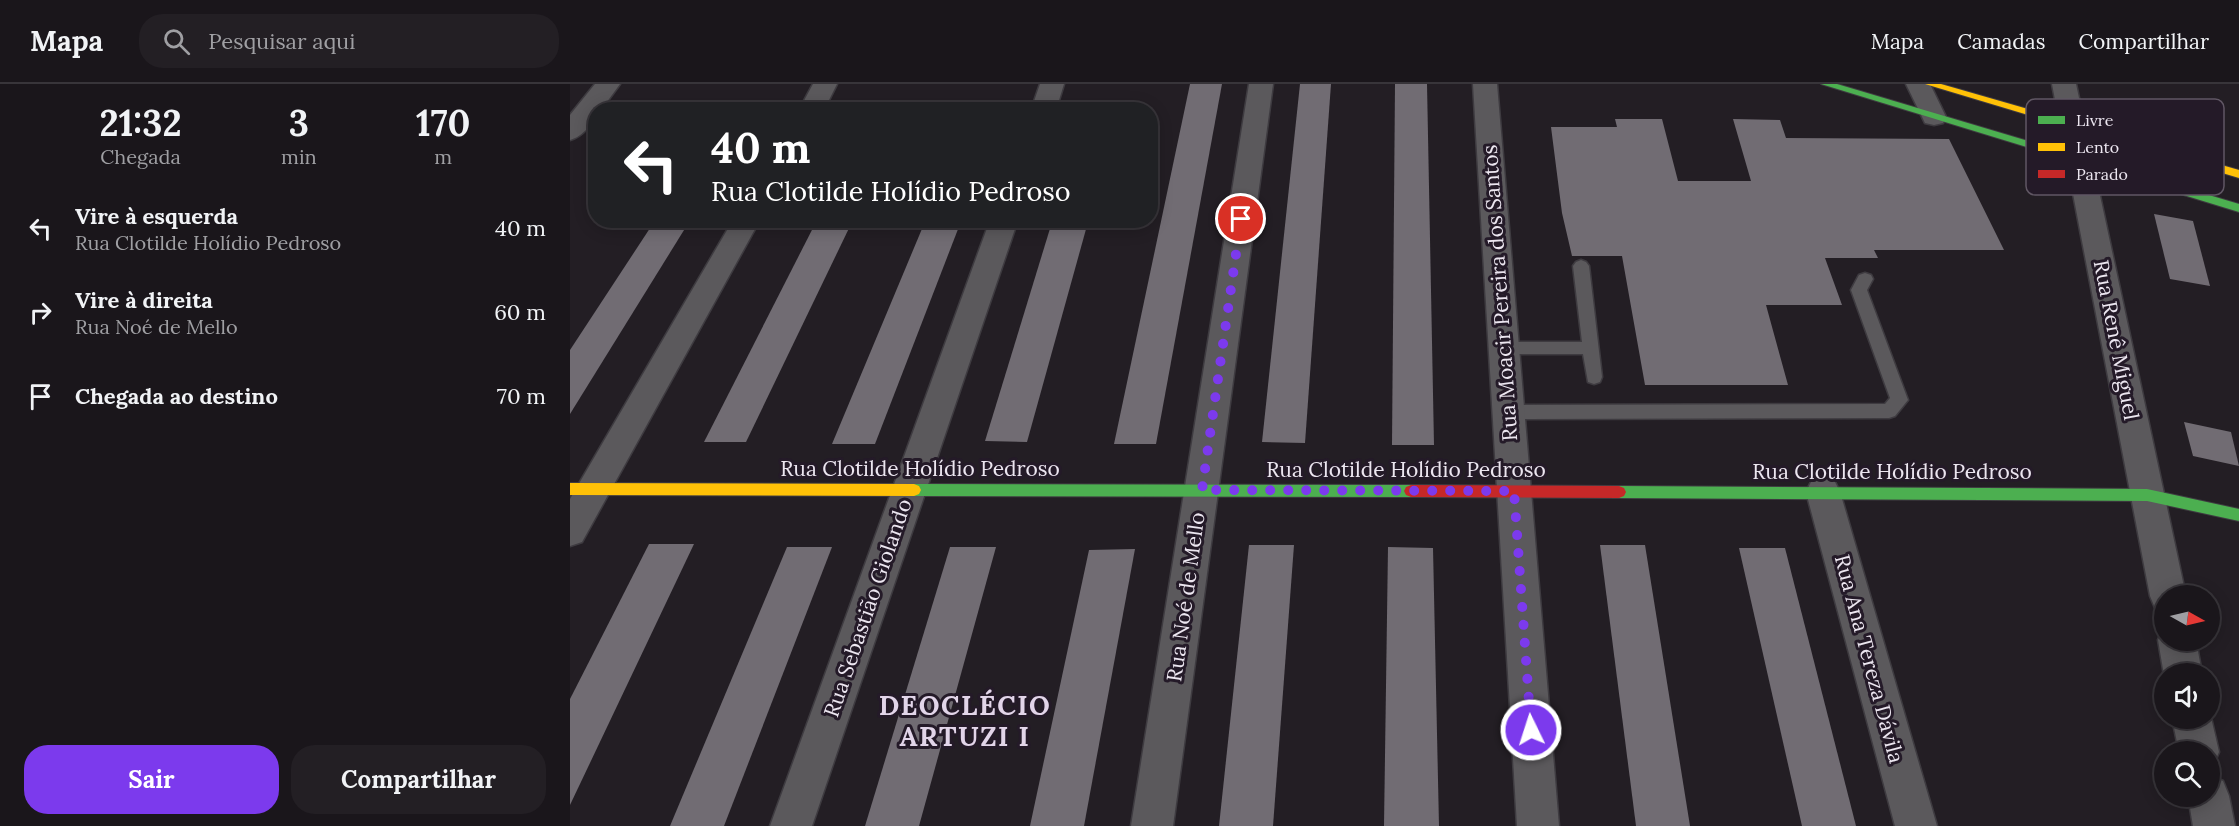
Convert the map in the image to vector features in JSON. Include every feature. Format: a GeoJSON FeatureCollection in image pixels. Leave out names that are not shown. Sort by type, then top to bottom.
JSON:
{"type":"FeatureCollection","features":[{"type":"Feature","properties":{"kind":"street"},"geometry":{"type":"LineString","coordinates":[[594,102],[608,84]]}},
{"type":"Feature","properties":{"kind":"street"},"geometry":{"type":"LineString","coordinates":[[815,102],[825,84]]}},
{"type":"Feature","properties":{"kind":"street"},"geometry":{"type":"LineString","coordinates":[[1046,102],[1052,84]]}},
{"type":"Feature","properties":{"kind":"street","name":"Rua Noé de Mello"},"geometry":{"type":"LineString","coordinates":[[1152,826],[1261,84]]}},
{"type":"Feature","properties":{"kind":"street","name":"Rua Moacir Pereira dos Santos"},"geometry":{"type":"LineString","coordinates":[[1485,84],[1538,826]]}},
{"type":"Feature","properties":{"kind":"street"},"geometry":{"type":"LineString","coordinates":[[1826,84],[2026,144]]}},
{"type":"Feature","properties":{"kind":"street"},"geometry":{"type":"LineString","coordinates":[[1918,84],[1935,117]]}},
{"type":"Feature","properties":{"kind":"street"},"geometry":{"type":"LineString","coordinates":[[1930,84],[2026,112]]}},
{"type":"Feature","properties":{"kind":"street","name":"Rua Renê Miguel"},"geometry":{"type":"LineString","coordinates":[[2064,84],[2067,99]]}},
{"type":"Feature","properties":{"kind":"street"},"geometry":{"type":"LineString","coordinates":[[570,132],[588,109]]}},
{"type":"Feature","properties":{"kind":"street"},"geometry":{"type":"LineString","coordinates":[[2224,170],[2239,174]]}},
{"type":"Feature","properties":{"kind":"street","name":"Rua Renê Miguel"},"geometry":{"type":"LineString","coordinates":[[2086,195],[2166,585]]}},
{"type":"Feature","properties":{"kind":"street"},"geometry":{"type":"LineString","coordinates":[[2197,195],[2239,208]]}},
{"type":"Feature","properties":{"kind":"street"},"geometry":{"type":"LineString","coordinates":[[570,531],[582,489],[742,228]]}},
{"type":"Feature","properties":{"kind":"street","name":"Rua Sebastião Giolando"},"geometry":{"type":"LineString","coordinates":[[791,826],[1001,228]]}},
{"type":"Feature","properties":{"kind":"street","name":"Rua Clotilde Holídio Pedroso"},"geometry":{"type":"LineString","coordinates":[[582,489],[2147,495],[2239,515]]}},
{"type":"Feature","properties":{"kind":"street","name":"Rua Ana Tereza Dávila"},"geometry":{"type":"LineString","coordinates":[[1823,492],[1916,826]]}},
{"type":"Feature","properties":{"kind":"street"},"geometry":{"type":"LineString","coordinates":[[2210,807],[2214,826]]}},
{"type":"Feature","properties":{"kind":"lane"},"geometry":{"type":"LineString","coordinates":[[1581,266],[1594,377]]}},
{"type":"Feature","properties":{"kind":"lane"},"geometry":{"type":"LineString","coordinates":[[1508,412],[1889,411],[1899,400],[1859,290],[1865,279]]}},
{"type":"Feature","properties":{"kind":"lane"},"geometry":{"type":"LineString","coordinates":[[1504,348],[1591,348]]}},
{"type":"Feature","properties":{"kind":"building"},"geometry":{"type":"Polygon","coordinates":[[[1190,84],[1222,84],[1156,444],[1114,444],[1190,84]]]}},
{"type":"Feature","properties":{"kind":"building"},"geometry":{"type":"Polygon","coordinates":[[[1300,84],[1331,84],[1305,443],[1262,442],[1300,84]]]}},
{"type":"Feature","properties":{"kind":"building"},"geometry":{"type":"Polygon","coordinates":[[[1395,84],[1427,84],[1434,445],[1392,445],[1395,84]]]}},
{"type":"Feature","properties":{"kind":"building"},"geometry":{"type":"Polygon","coordinates":[[[1615,119],[1662,119],[1678,181],[1751,181],[1733,119],[1780,120],[1786,138],[1949,139],[2004,250],[1874,250],[1878,258],[1825,258],[1842,305],[1766,305],[1788,385],[1645,385],[1622,256],[1572,256],[1562,213],[1551,127],[1617,127],[1615,119]]]}},
{"type":"Feature","properties":{"kind":"building"},"geometry":{"type":"Polygon","coordinates":[[[2154,214],[2193,221],[2210,286],[2170,279],[2154,214]]]}},
{"type":"Feature","properties":{"kind":"building"},"geometry":{"type":"Polygon","coordinates":[[[650,228],[685,228],[570,414],[570,350],[650,228]]]}},
{"type":"Feature","properties":{"kind":"building"},"geometry":{"type":"Polygon","coordinates":[[[813,228],[849,228],[746,442],[704,442],[813,228]]]}},
{"type":"Feature","properties":{"kind":"building"},"geometry":{"type":"Polygon","coordinates":[[[922,228],[958,228],[875,444],[832,444],[922,228]]]}},
{"type":"Feature","properties":{"kind":"building"},"geometry":{"type":"Polygon","coordinates":[[[1050,228],[1086,228],[1027,442],[985,441],[1050,228]]]}},
{"type":"Feature","properties":{"kind":"building"},"geometry":{"type":"Polygon","coordinates":[[[2184,422],[2231,432],[2239,466],[2193,456],[2184,422]]]}},
{"type":"Feature","properties":{"kind":"building"},"geometry":{"type":"Polygon","coordinates":[[[649,544],[694,544],[570,805],[570,699],[649,544]]]}},
{"type":"Feature","properties":{"kind":"building"},"geometry":{"type":"Polygon","coordinates":[[[1249,545],[1294,545],[1273,826],[1219,826],[1249,545]]]}},
{"type":"Feature","properties":{"kind":"building"},"geometry":{"type":"Polygon","coordinates":[[[1600,545],[1645,545],[1690,826],[1636,826],[1600,545]]]}},
{"type":"Feature","properties":{"kind":"building"},"geometry":{"type":"Polygon","coordinates":[[[787,547],[832,547],[724,826],[670,826],[787,547]]]}},
{"type":"Feature","properties":{"kind":"building"},"geometry":{"type":"Polygon","coordinates":[[[950,547],[996,547],[919,826],[865,826],[950,547]]]}},
{"type":"Feature","properties":{"kind":"building"},"geometry":{"type":"Polygon","coordinates":[[[1388,547],[1433,548],[1439,826],[1384,826],[1388,547]]]}},
{"type":"Feature","properties":{"kind":"building"},"geometry":{"type":"Polygon","coordinates":[[[1739,548],[1785,548],[1856,826],[1802,826],[1739,548]]]}},
{"type":"Feature","properties":{"kind":"building"},"geometry":{"type":"Polygon","coordinates":[[[1135,549],[1084,826],[1030,826],[1089,550],[1135,549]]]}},
{"type":"Feature","properties":{"kind":"traffic: fast"},"geometry":{"type":"LineString","coordinates":[[1826,84],[2026,144]]}},
{"type":"Feature","properties":{"kind":"traffic: fast"},"geometry":{"type":"LineString","coordinates":[[2196,195],[2239,208]]}},
{"type":"Feature","properties":{"kind":"traffic: fast"},"geometry":{"type":"LineString","coordinates":[[914,490],[1411,491]]}},
{"type":"Feature","properties":{"kind":"traffic: fast"},"geometry":{"type":"LineString","coordinates":[[1619,492],[2147,495],[2239,515]]}},
{"type":"Feature","properties":{"kind":"traffic: slow"},"geometry":{"type":"LineString","coordinates":[[1930,84],[2026,112]]}},
{"type":"Feature","properties":{"kind":"traffic: slow"},"geometry":{"type":"LineString","coordinates":[[2224,170],[2239,174]]}},
{"type":"Feature","properties":{"kind":"traffic: slow"},"geometry":{"type":"LineString","coordinates":[[570,489],[914,490]]}},
{"type":"Feature","properties":{"kind":"traffic: jam"},"geometry":{"type":"LineString","coordinates":[[1411,491],[1619,492]]}},
{"type":"Feature","properties":{"kind":"district","name":"DEOCLÉCIO ARTUZI I"},"geometry":{"type":"Point","coordinates":[965,722]}},
{"type":"Feature","properties":{"kind":"route"},"geometry":{"type":"LineString","coordinates":[[1241,219],[1202,490],[1514,491],[1531,730]]}}]}
